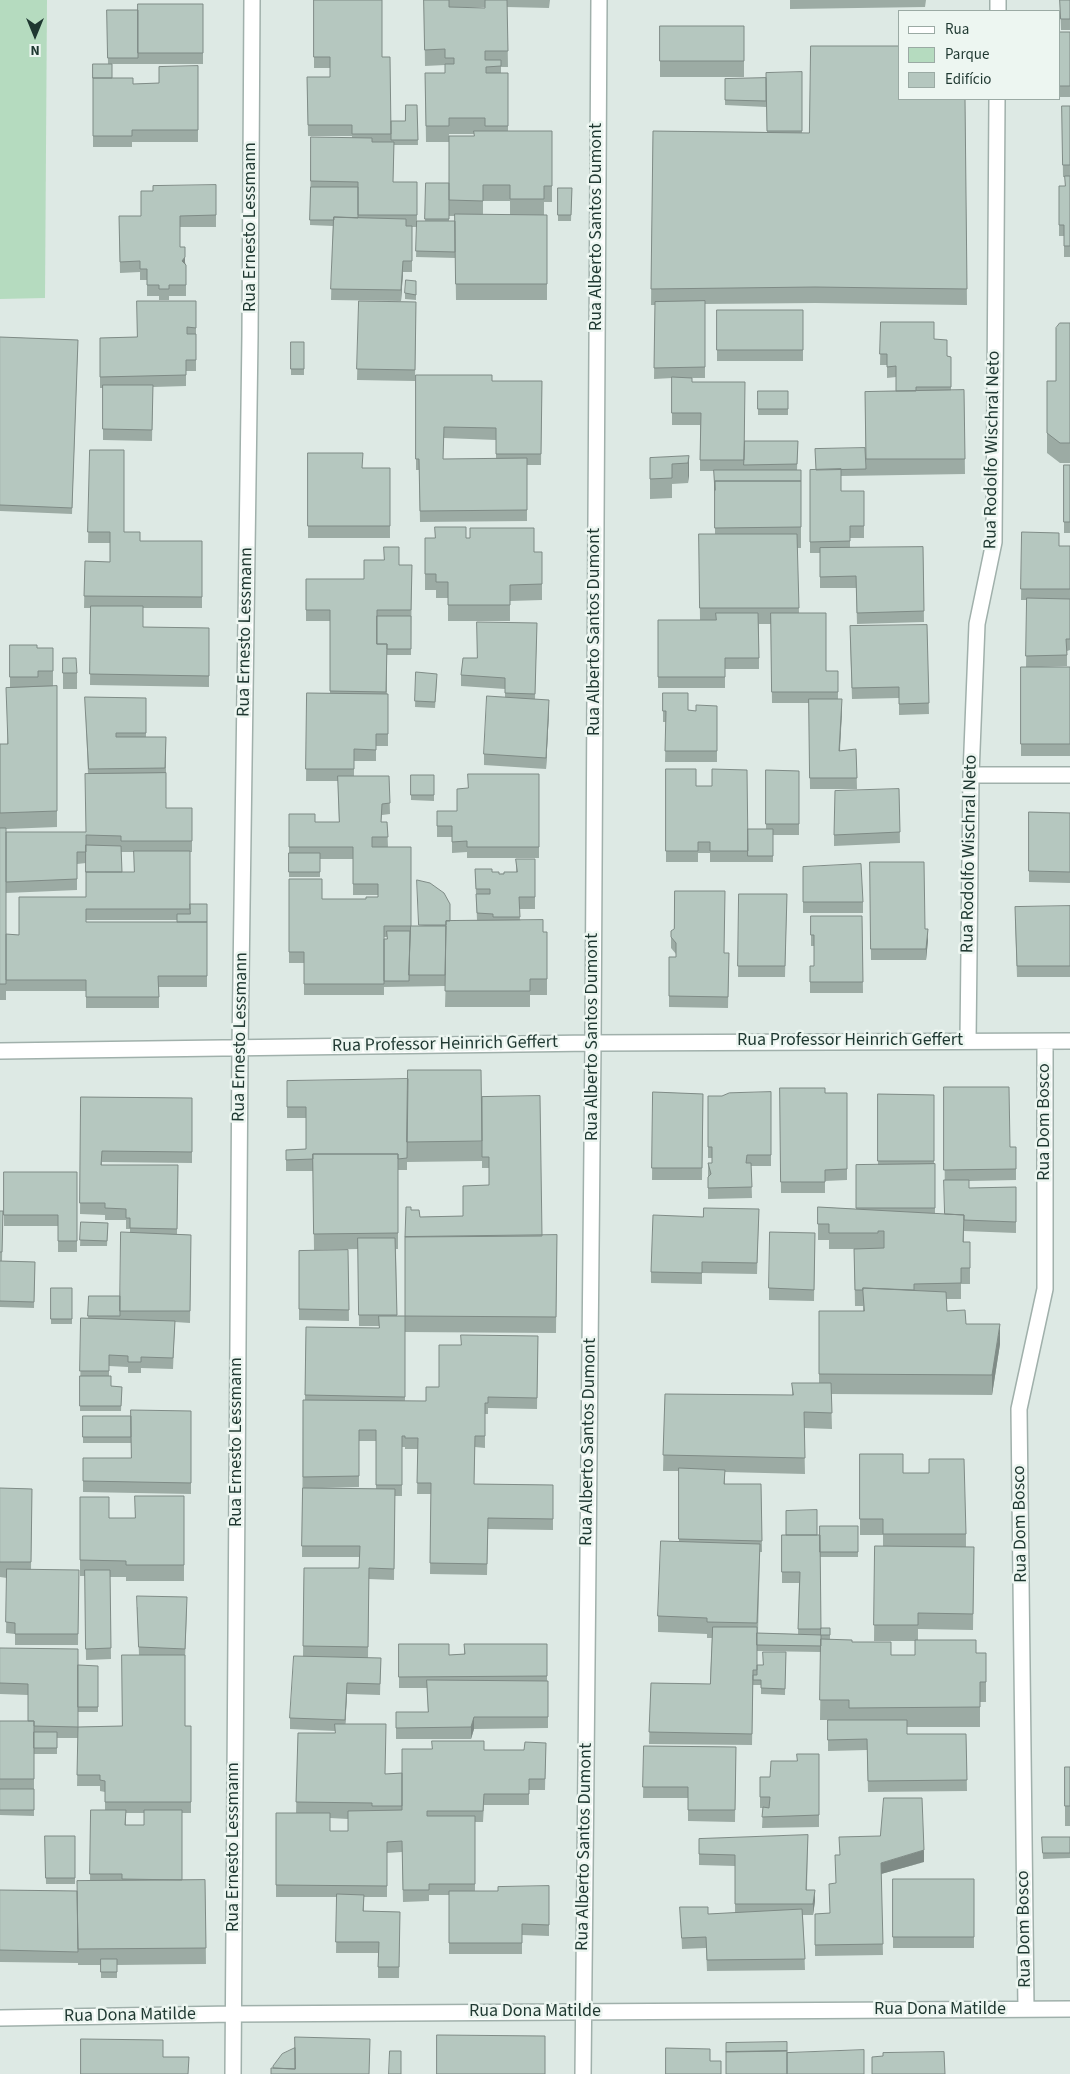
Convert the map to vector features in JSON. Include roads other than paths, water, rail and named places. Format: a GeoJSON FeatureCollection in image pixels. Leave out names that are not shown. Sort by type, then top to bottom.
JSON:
{"type":"FeatureCollection","features":[{"type":"Feature","properties":{"kind":"street","name":"Rua Ernesto Lessmann"},"geometry":{"type":"LineString","coordinates":[[233,2074],[240,1048],[250,326],[252,0]]}},
{"type":"Feature","properties":{"kind":"street","name":"Rua Alberto Santos Dumont"},"geometry":{"type":"LineString","coordinates":[[583,2074],[593,1043],[599,0]]}},
{"type":"Feature","properties":{"kind":"street","name":"Rua Rodolfo Wischral Neto"},"geometry":{"type":"LineString","coordinates":[[968,1040],[971,775],[976,624],[994,542],[997,100]]}},
{"type":"Feature","properties":{"kind":"street"},"geometry":{"type":"LineString","coordinates":[[971,775],[1070,775]]}},
{"type":"Feature","properties":{"kind":"street","name":"Rua Professor Heinrich Geffert"},"geometry":{"type":"LineString","coordinates":[[0,1051],[593,1043],[1070,1041]]}},
{"type":"Feature","properties":{"kind":"street","name":"Rua Dom Bosco"},"geometry":{"type":"LineString","coordinates":[[1026,2009],[1019,1409],[1044,1289],[1044,1042]]}},
{"type":"Feature","properties":{"kind":"street","name":"Rua Dona Matilde"},"geometry":{"type":"LineString","coordinates":[[0,2018],[233,2014],[1070,2009]]}}]}
